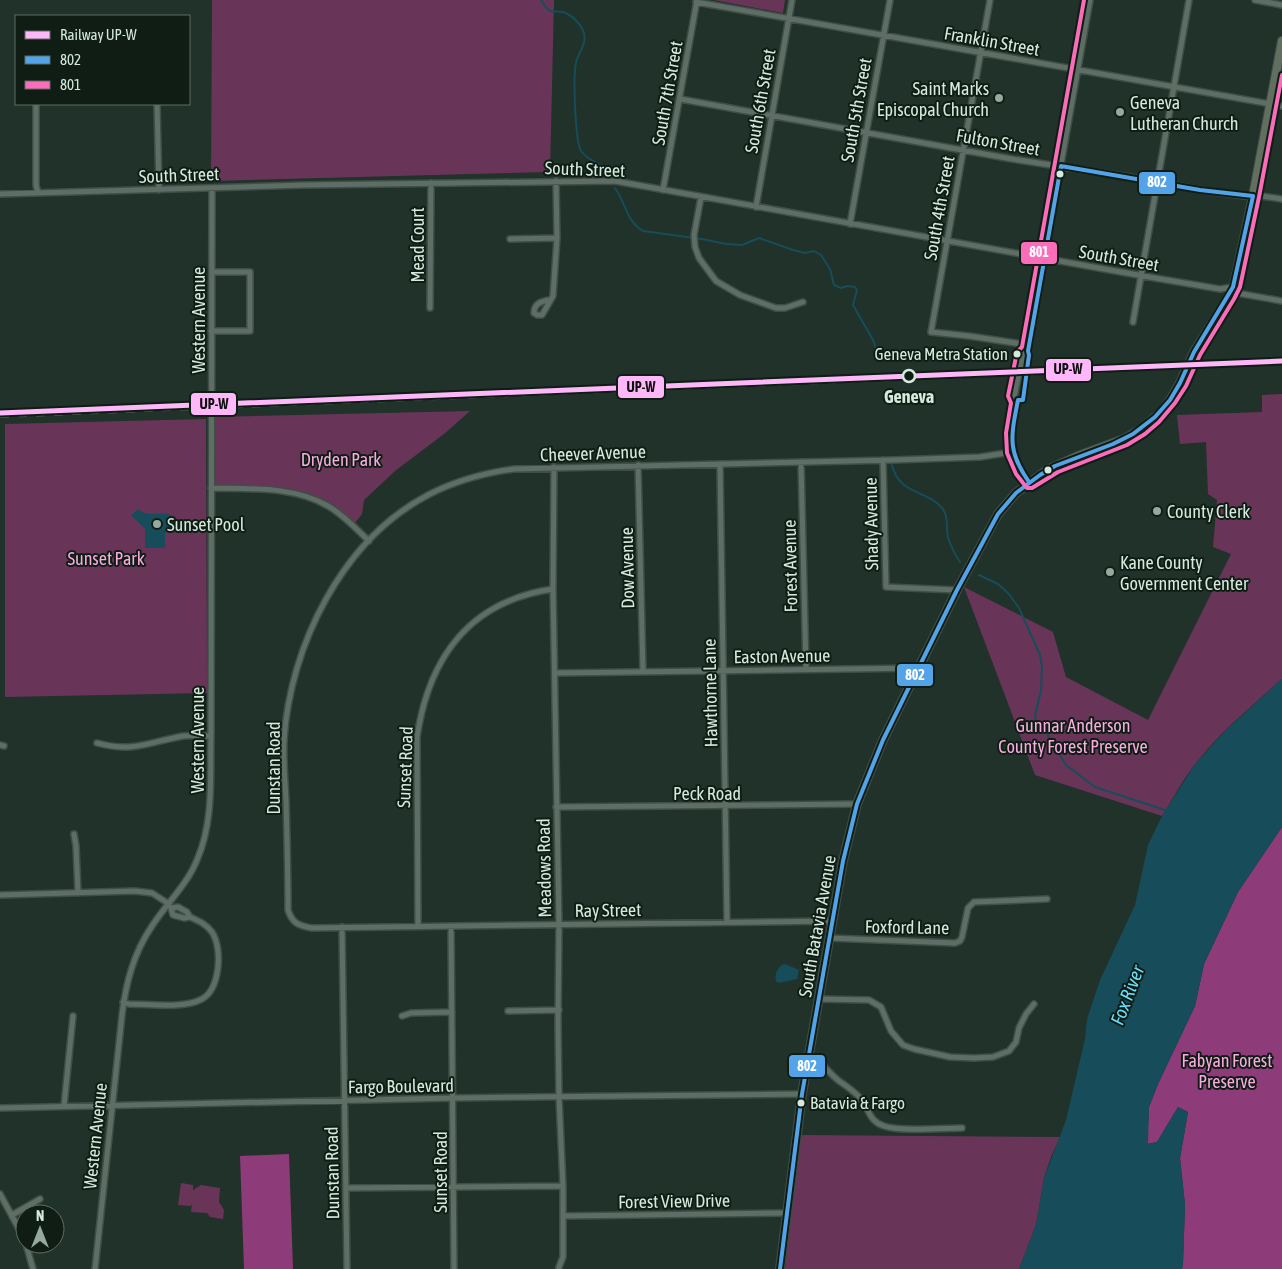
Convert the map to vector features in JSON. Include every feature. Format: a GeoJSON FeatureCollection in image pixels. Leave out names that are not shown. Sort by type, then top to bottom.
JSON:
{"type":"FeatureCollection","features":[{"type":"Feature","properties":{"kind":"main road"},"geometry":{"type":"LineString","coordinates":[[1231,292],[1253,196],[1282,41]]}},
{"type":"Feature","properties":{"kind":"main road","name":"South Batavia Avenue"},"geometry":{"type":"LineString","coordinates":[[780,1269],[802,1094],[843,859],[857,804],[883,740],[957,590],[998,514],[1016,493],[1029,482],[1055,466],[1124,440],[1142,429],[1161,412],[1180,383],[1194,352],[1231,292]]}},
{"type":"Feature","properties":{"kind":"street","name":"South 6th Street"},"geometry":{"type":"LineString","coordinates":[[756,207],[792,0]]}},
{"type":"Feature","properties":{"kind":"street","name":"South 5th Street"},"geometry":{"type":"LineString","coordinates":[[850,224],[890,0]]}},
{"type":"Feature","properties":{"kind":"street","name":"South 4th Street"},"geometry":{"type":"LineString","coordinates":[[990,0],[931,332],[969,336],[1028,348]]}},
{"type":"Feature","properties":{"kind":"street"},"geometry":{"type":"LineString","coordinates":[[1029,482],[1020,471],[1012,452],[1011,436],[1018,400],[1014,397],[1023,354],[1028,348],[1090,0]]}},
{"type":"Feature","properties":{"kind":"street"},"geometry":{"type":"LineString","coordinates":[[1133,322],[1189,0]]}},
{"type":"Feature","properties":{"kind":"street"},"geometry":{"type":"LineString","coordinates":[[1254,0],[1282,5]]}},
{"type":"Feature","properties":{"kind":"street","name":"Franklin Street"},"geometry":{"type":"LineString","coordinates":[[697,1],[788,19],[1068,68],[1078,68],[1282,106]]}},
{"type":"Feature","properties":{"kind":"street","name":"South 7th Street"},"geometry":{"type":"LineString","coordinates":[[663,190],[697,1]]}},
{"type":"Feature","properties":{"kind":"street","name":"Fulton Street"},"geometry":{"type":"LineString","coordinates":[[680,99],[963,150],[1209,191],[1282,200]]}},
{"type":"Feature","properties":{"kind":"street"},"geometry":{"type":"LineString","coordinates":[[36,105],[36,185],[38,193]]}},
{"type":"Feature","properties":{"kind":"street"},"geometry":{"type":"LineString","coordinates":[[157,105],[159,190]]}},
{"type":"Feature","properties":{"kind":"street"},"geometry":{"type":"LineString","coordinates":[[550,300],[542,301],[535,306],[534,313],[542,315],[553,296],[557,238],[556,181]]}},
{"type":"Feature","properties":{"kind":"street","name":"South Street"},"geometry":{"type":"LineString","coordinates":[[0,194],[431,183],[615,181],[1282,301]]}},
{"type":"Feature","properties":{"kind":"street","name":"Mead Court"},"geometry":{"type":"LineString","coordinates":[[430,308],[431,183]]}},
{"type":"Feature","properties":{"kind":"street","name":"Western Avenue"},"geometry":{"type":"LineString","coordinates":[[95,1269],[123,1002],[130,969],[138,948],[152,925],[187,880],[197,861],[209,821],[211,736],[212,188]]}},
{"type":"Feature","properties":{"kind":"street"},"geometry":{"type":"LineString","coordinates":[[701,197],[694,235],[697,253],[716,281],[740,295],[776,308],[785,308],[803,302]]}},
{"type":"Feature","properties":{"kind":"street"},"geometry":{"type":"LineString","coordinates":[[510,239],[557,238]]}},
{"type":"Feature","properties":{"kind":"street"},"geometry":{"type":"LineString","coordinates":[[211,331],[250,331],[250,272],[212,272]]}},
{"type":"Feature","properties":{"kind":"street","name":"South Street"},"geometry":{"type":"LineString","coordinates":[[1220,289],[1231,292]]}},
{"type":"Feature","properties":{"kind":"street","name":"Cheever Avenue"},"geometry":{"type":"LineString","coordinates":[[369,541],[406,508],[426,496],[450,485],[493,472],[514,469],[980,457],[1012,452]]}},
{"type":"Feature","properties":{"kind":"street","name":"Shady Avenue"},"geometry":{"type":"LineString","coordinates":[[883,460],[886,587],[957,590]]}},
{"type":"Feature","properties":{"kind":"street","name":"Forest Avenue"},"geometry":{"type":"LineString","coordinates":[[801,462],[806,669]]}},
{"type":"Feature","properties":{"kind":"street","name":"Hawthorne Lane"},"geometry":{"type":"LineString","coordinates":[[720,464],[727,922]]}},
{"type":"Feature","properties":{"kind":"street","name":"Dow Avenue"},"geometry":{"type":"LineString","coordinates":[[638,465],[643,671]]}},
{"type":"Feature","properties":{"kind":"street","name":"Meadows Road"},"geometry":{"type":"LineString","coordinates":[[554,467],[553,589],[559,924],[559,1097],[563,1186],[563,1256],[558,1268]]}},
{"type":"Feature","properties":{"kind":"street"},"geometry":{"type":"LineString","coordinates":[[211,488],[278,491],[311,498],[328,506],[344,517],[369,541]]}},
{"type":"Feature","properties":{"kind":"street","name":"Dunstan Road"},"geometry":{"type":"LineString","coordinates":[[296,924],[288,910],[284,741],[290,692],[301,654],[327,596],[344,570],[369,541]]}},
{"type":"Feature","properties":{"kind":"street","name":"Sunset Road"},"geometry":{"type":"LineString","coordinates":[[418,926],[417,737],[428,690],[440,665],[453,645],[470,626],[491,609],[513,598],[553,589]]}},
{"type":"Feature","properties":{"kind":"street","name":"Easton Avenue"},"geometry":{"type":"LineString","coordinates":[[556,673],[918,668]]}},
{"type":"Feature","properties":{"kind":"street"},"geometry":{"type":"LineString","coordinates":[[97,743],[113,747],[139,747],[184,736],[211,736]]}},
{"type":"Feature","properties":{"kind":"street","name":"Peck Road"},"geometry":{"type":"LineString","coordinates":[[556,807],[857,804]]}},
{"type":"Feature","properties":{"kind":"street"},"geometry":{"type":"LineString","coordinates":[[74,834],[78,893]]}},
{"type":"Feature","properties":{"kind":"street"},"geometry":{"type":"LineString","coordinates":[[0,895],[135,891],[152,893],[169,904]]}},
{"type":"Feature","properties":{"kind":"street","name":"Foxford Lane"},"geometry":{"type":"LineString","coordinates":[[829,938],[955,943],[960,941],[962,937],[968,908],[974,902],[1047,899]]}},
{"type":"Feature","properties":{"kind":"street"},"geometry":{"type":"LineString","coordinates":[[123,1002],[129,1004],[191,1004],[204,998],[213,988],[218,972],[218,950],[213,933],[204,923],[190,917]]}},
{"type":"Feature","properties":{"kind":"street","name":"Ray Street"},"geometry":{"type":"LineString","coordinates":[[296,924],[312,928],[832,921]]}},
{"type":"Feature","properties":{"kind":"street","name":"Sunset Road"},"geometry":{"type":"LineString","coordinates":[[451,926],[454,1269]]}},
{"type":"Feature","properties":{"kind":"street","name":"Dunstan Road"},"geometry":{"type":"LineString","coordinates":[[342,927],[347,1269]]}},
{"type":"Feature","properties":{"kind":"street"},"geometry":{"type":"LineString","coordinates":[[819,999],[869,1000],[881,1007],[891,1031],[903,1045],[950,1057],[974,1058],[994,1057],[1009,1051],[1016,1042],[1019,1028],[1026,1014],[1034,1004]]}},
{"type":"Feature","properties":{"kind":"street"},"geometry":{"type":"LineString","coordinates":[[508,1011],[558,1010]]}},
{"type":"Feature","properties":{"kind":"street"},"geometry":{"type":"LineString","coordinates":[[402,1016],[411,1013],[452,1012]]}},
{"type":"Feature","properties":{"kind":"street"},"geometry":{"type":"LineString","coordinates":[[64,1106],[73,1016]]}},
{"type":"Feature","properties":{"kind":"street"},"geometry":{"type":"LineString","coordinates":[[808,1057],[823,1064],[838,1080],[850,1088],[865,1105],[873,1120],[884,1126],[901,1128],[962,1128]]}},
{"type":"Feature","properties":{"kind":"street","name":"Fargo Boulevard"},"geometry":{"type":"LineString","coordinates":[[0,1108],[453,1098],[802,1094]]}},
{"type":"Feature","properties":{"kind":"street"},"geometry":{"type":"LineString","coordinates":[[347,1188],[563,1186]]}},
{"type":"Feature","properties":{"kind":"street"},"geometry":{"type":"LineString","coordinates":[[0,1194],[15,1221]]}},
{"type":"Feature","properties":{"kind":"street"},"geometry":{"type":"LineString","coordinates":[[12,1215],[40,1199]]}},
{"type":"Feature","properties":{"kind":"street","name":"Forest View Drive"},"geometry":{"type":"LineString","coordinates":[[563,1216],[786,1212]]}},
{"type":"Feature","properties":{"kind":"street"},"geometry":{"type":"LineString","coordinates":[[29,1254],[33,1269]]}},
{"type":"Feature","properties":{"kind":"green space"},"geometry":{"type":"Polygon","coordinates":[[[212,0],[554,0],[550,172],[211,181],[212,0]]]}},
{"type":"Feature","properties":{"kind":"green space"},"geometry":{"type":"Polygon","coordinates":[[[714,0],[785,0],[783,13],[714,0]]]}},
{"type":"Feature","properties":{"kind":"green space","name":"Gunnar Anderson County Forest Preserve"},"geometry":{"type":"Polygon","coordinates":[[[1282,394],[1282,679],[1237,719],[1206,751],[1187,776],[1162,816],[1035,775],[964,587],[1053,632],[1066,677],[1148,720],[1231,554],[1213,547],[1217,500],[1208,494],[1206,442],[1180,444],[1177,415],[1262,412],[1262,395],[1282,394]]]}},
{"type":"Feature","properties":{"kind":"green space","name":"Dryden Park"},"geometry":{"type":"Polygon","coordinates":[[[470,411],[444,434],[395,471],[364,500],[362,514],[354,524],[331,504],[305,493],[274,488],[214,486],[213,417],[470,411]]]}},
{"type":"Feature","properties":{"kind":"green space","name":"Sunset Park"},"geometry":{"type":"Polygon","coordinates":[[[206,419],[207,693],[5,697],[5,424],[206,419]]]}},
{"type":"Feature","properties":{"kind":"green space","name":"Fabyan Forest Preserve"},"geometry":{"type":"Polygon","coordinates":[[[1282,827],[1282,1269],[1182,1269],[1185,1205],[1180,1158],[1188,1112],[1178,1107],[1157,1142],[1147,1144],[1149,1107],[1195,1006],[1204,964],[1238,892],[1282,827]]]}},
{"type":"Feature","properties":{"kind":"green space"},"geometry":{"type":"Polygon","coordinates":[[[799,1135],[1060,1137],[1044,1178],[1036,1225],[1019,1269],[785,1269],[799,1135]]]}},
{"type":"Feature","properties":{"kind":"green space"},"geometry":{"type":"Polygon","coordinates":[[[289,1154],[293,1269],[244,1269],[240,1156],[289,1154]]]}},
{"type":"Feature","properties":{"kind":"green space"},"geometry":{"type":"Polygon","coordinates":[[[181,1183],[193,1185],[193,1190],[201,1185],[220,1188],[219,1202],[224,1210],[223,1219],[210,1217],[207,1213],[191,1212],[192,1203],[191,1206],[178,1205],[181,1183]]]}},
{"type":"Feature","properties":{"kind":"water","name":"Sunset Pool"},"geometry":{"type":"Polygon","coordinates":[[[138,509],[148,514],[168,514],[178,520],[165,533],[165,548],[145,548],[145,529],[131,515],[138,509]]]}},
{"type":"Feature","properties":{"kind":"water","name":"Fox River"},"geometry":{"type":"Polygon","coordinates":[[[1282,679],[1282,827],[1238,892],[1204,964],[1195,1006],[1149,1107],[1148,1144],[1157,1142],[1178,1107],[1188,1112],[1180,1158],[1185,1205],[1182,1269],[1019,1269],[1036,1225],[1044,1178],[1066,1120],[1085,1039],[1087,1019],[1100,980],[1135,905],[1148,845],[1162,816],[1195,764],[1226,730],[1282,679]]]}},
{"type":"Feature","properties":{"kind":"water"},"geometry":{"type":"Polygon","coordinates":[[[785,964],[799,970],[797,979],[779,983],[776,981],[776,973],[780,966],[785,964]]]}},
{"type":"Feature","properties":{"kind":"waterway"},"geometry":{"type":"LineString","coordinates":[[541,0],[549,10],[563,12],[573,18],[581,26],[584,33],[585,37],[575,70],[575,108],[579,145],[584,155],[612,173]]}},
{"type":"Feature","properties":{"kind":"waterway"},"geometry":{"type":"LineString","coordinates":[[615,188],[633,222],[643,231],[742,245],[759,238],[793,250],[805,253],[814,251],[821,255],[830,269],[834,285],[841,288],[847,286],[855,287],[857,290],[853,305],[873,340],[880,359]]}},
{"type":"Feature","properties":{"kind":"waterway"},"geometry":{"type":"LineString","coordinates":[[892,465],[901,482],[936,502],[942,508],[946,518],[948,538],[960,562]]}},
{"type":"Feature","properties":{"kind":"waterway"},"geometry":{"type":"LineString","coordinates":[[979,575],[998,584],[1009,594],[1019,608],[1040,655],[1042,667],[1041,691],[1035,715],[1036,722],[1047,734],[1066,765],[1095,787],[1168,811]]}},
{"type":"Feature","properties":{"kind":"railway"},"geometry":{"type":"LineString","coordinates":[[0,417],[1282,364]]}},
{"type":"Feature","properties":{"kind":"rail line","name":"UP-W"},"geometry":{"type":"LineString","coordinates":[[0,413],[1282,361]]}},
{"type":"Feature","properties":{"kind":"transit line","name":"801"},"geometry":{"type":"LineString","coordinates":[[1084,0],[1022,347],[1017,352],[1008,396],[1011,403],[1006,433],[1007,453],[1016,474],[1027,488],[1032,488],[1058,472],[1127,445],[1145,434],[1159,422],[1186,386],[1200,355],[1240,287],[1282,75]]}},
{"type":"Feature","properties":{"kind":"transit line","name":"802"},"geometry":{"type":"LineString","coordinates":[[1061,166],[1200,190],[1253,196]]}},
{"type":"Feature","properties":{"kind":"transit line","name":"802"},"geometry":{"type":"LineString","coordinates":[[1029,482],[1014,452],[1014,424],[1018,400],[1023,400],[1028,351],[1061,166]]}},
{"type":"Feature","properties":{"kind":"transit line","name":"802"},"geometry":{"type":"LineString","coordinates":[[780,1269],[802,1094],[843,861],[857,804],[883,740],[957,590],[998,514],[1016,493],[1040,475],[1055,466],[1113,444],[1133,434],[1155,417],[1170,400],[1194,352],[1233,287],[1253,196]]}},
{"type":"Feature","properties":{"kind":"place","name":"Saint Marks Episcopal Church"},"geometry":{"type":"Point","coordinates":[999,98]}},
{"type":"Feature","properties":{"kind":"place","name":"Geneva Lutheran Church"},"geometry":{"type":"Point","coordinates":[1120,112]}},
{"type":"Feature","properties":{"kind":"place","name":"Geneva Metra Station"},"geometry":{"type":"Point","coordinates":[1017,354]}},
{"type":"Feature","properties":{"kind":"place","name":"Geneva"},"geometry":{"type":"Point","coordinates":[909,376]}},
{"type":"Feature","properties":{"kind":"place","name":"County Clerk"},"geometry":{"type":"Point","coordinates":[1157,511]}},
{"type":"Feature","properties":{"kind":"place","name":"Sunset Pool"},"geometry":{"type":"Point","coordinates":[157,524]}},
{"type":"Feature","properties":{"kind":"place","name":"Kane County Government Center"},"geometry":{"type":"Point","coordinates":[1110,572]}},
{"type":"Feature","properties":{"kind":"place","name":"Batavia & Fargo"},"geometry":{"type":"Point","coordinates":[801,1103]}}]}
